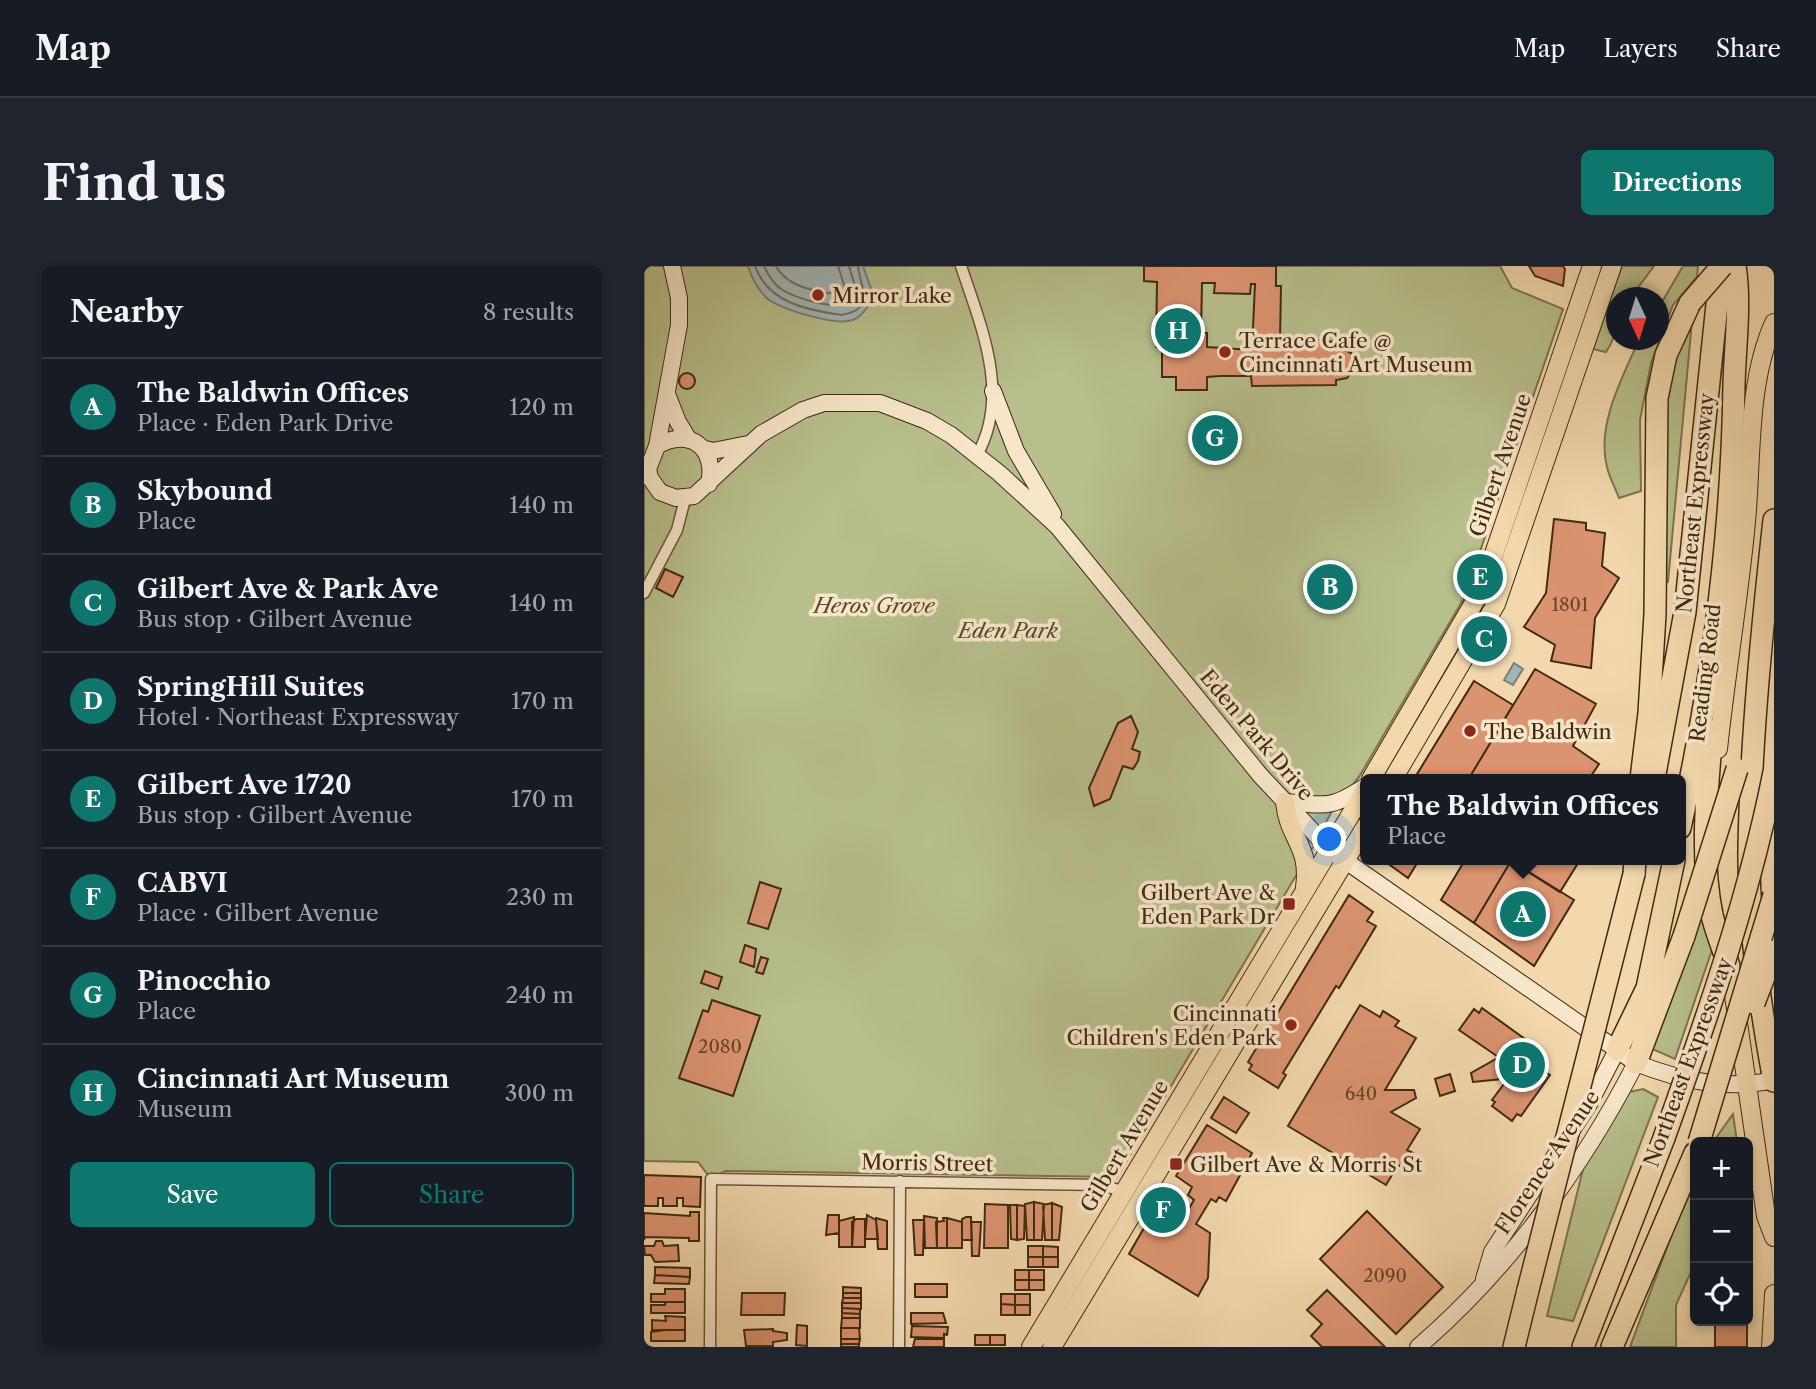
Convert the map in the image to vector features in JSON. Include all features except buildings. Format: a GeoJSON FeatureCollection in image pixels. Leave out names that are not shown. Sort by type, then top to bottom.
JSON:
{"type":"FeatureCollection","features":[{"type":"Feature","properties":{"kind":"highway"},"geometry":{"type":"LineString","coordinates":[[1641,774],[1653,652],[1657,398],[1666,355],[1690,303],[1721,266]]}},
{"type":"Feature","properties":{"kind":"highway","name":"Northeast Expressway"},"geometry":{"type":"LineString","coordinates":[[1655,774],[1685,612],[1721,266]]}},
{"type":"Feature","properties":{"kind":"highway"},"geometry":{"type":"LineString","coordinates":[[1686,804],[1709,695],[1728,523],[1733,439],[1735,266]]}},
{"type":"Feature","properties":{"kind":"highway"},"geometry":{"type":"LineString","coordinates":[[1774,520],[1757,705],[1749,850],[1763,1024],[1774,1082]]}},
{"type":"Feature","properties":{"kind":"highway"},"geometry":{"type":"LineString","coordinates":[[1709,695],[1712,726],[1707,792],[1707,878],[1712,917],[1731,972]]}},
{"type":"Feature","properties":{"kind":"highway"},"geometry":{"type":"LineString","coordinates":[[1636,1063],[1684,936],[1757,705]]}},
{"type":"Feature","properties":{"kind":"highway","name":"Northeast Expressway"},"geometry":{"type":"LineString","coordinates":[[1583,1347],[1704,1027],[1758,854],[1774,772]]}},
{"type":"Feature","properties":{"kind":"highway"},"geometry":{"type":"LineString","coordinates":[[1514,1347],[1635,865]]}},
{"type":"Feature","properties":{"kind":"highway"},"geometry":{"type":"LineString","coordinates":[[1616,1050],[1647,988],[1673,865]]}},
{"type":"Feature","properties":{"kind":"highway"},"geometry":{"type":"LineString","coordinates":[[1701,1137],[1774,895]]}},
{"type":"Feature","properties":{"kind":"highway"},"geometry":{"type":"LineString","coordinates":[[1701,1137],[1774,951]]}},
{"type":"Feature","properties":{"kind":"highway"},"geometry":{"type":"LineString","coordinates":[[1763,1024],[1774,1043]]}},
{"type":"Feature","properties":{"kind":"highway"},"geometry":{"type":"LineString","coordinates":[[1612,1347],[1690,1165]]}},
{"type":"Feature","properties":{"kind":"main road","name":"Gilbert Avenue"},"geometry":{"type":"LineString","coordinates":[[1374,774],[1482,589],[1592,266]]}},
{"type":"Feature","properties":{"kind":"main road","name":"Gilbert Avenue"},"geometry":{"type":"LineString","coordinates":[[1396,774],[1496,604],[1612,266]]}},
{"type":"Feature","properties":{"kind":"main road","name":"Reading Road"},"geometry":{"type":"LineString","coordinates":[[1774,323],[1766,341],[1757,384],[1746,525],[1714,787],[1717,886],[1749,1086],[1766,1216],[1774,1237]]}},
{"type":"Feature","properties":{"kind":"main road","name":"Gilbert Avenue"},"geometry":{"type":"LineString","coordinates":[[1031,1347],[1360,799]]}},
{"type":"Feature","properties":{"kind":"main road"},"geometry":{"type":"LineString","coordinates":[[1284,802],[1286,819],[1306,854],[1308,869],[1305,890]]}},
{"type":"Feature","properties":{"kind":"main road","name":"Gilbert Avenue"},"geometry":{"type":"LineString","coordinates":[[1052,1347],[1360,836]]}},
{"type":"Feature","properties":{"kind":"main road"},"geometry":{"type":"LineString","coordinates":[[1771,1347],[1774,1294]]}},
{"type":"Feature","properties":{"kind":"street"},"geometry":{"type":"LineString","coordinates":[[644,593],[677,530],[685,499],[660,492],[647,482],[649,460],[657,446],[662,402],[667,394],[678,325],[679,298],[672,266]]}},
{"type":"Feature","properties":{"kind":"street"},"geometry":{"type":"LineString","coordinates":[[961,266],[982,329],[992,391],[993,418],[977,455]]}},
{"type":"Feature","properties":{"kind":"street"},"geometry":{"type":"LineString","coordinates":[[992,391],[1016,451],[1057,526]]}},
{"type":"Feature","properties":{"kind":"street"},"geometry":{"type":"LineString","coordinates":[[667,394],[678,422],[689,440]]}},
{"type":"Feature","properties":{"kind":"street","name":"Eden Park Drive"},"geometry":{"type":"LineString","coordinates":[[685,499],[694,496],[709,484],[748,444],[803,410],[824,403],[863,401],[901,410],[927,421],[977,455],[1057,526],[1284,802],[1331,850],[1636,1063],[1686,1080],[1749,1086],[1774,1082]]}},
{"type":"Feature","properties":{"kind":"street"},"geometry":{"type":"LineString","coordinates":[[657,446],[677,438],[689,440],[705,449],[711,460],[709,484]]}},
{"type":"Feature","properties":{"kind":"street","name":"Eden Park Drive"},"geometry":{"type":"LineString","coordinates":[[705,449],[713,451],[748,444]]}},
{"type":"Feature","properties":{"kind":"street"},"geometry":{"type":"LineString","coordinates":[[1284,802],[1327,806],[1360,791]]}},
{"type":"Feature","properties":{"kind":"street","name":"Florence Avenue"},"geometry":{"type":"LineString","coordinates":[[1484,1279],[1492,1252],[1589,1104],[1616,1050]]}},
{"type":"Feature","properties":{"kind":"street","name":"Florence Avenue"},"geometry":{"type":"LineString","coordinates":[[1418,1347],[1450,1320],[1484,1279],[1504,1261],[1564,1182],[1636,1063]]}},
{"type":"Feature","properties":{"kind":"street","name":"Morris Street"},"geometry":{"type":"LineString","coordinates":[[710,1347],[711,1180],[1102,1185],[1123,1191],[1139,1200]]}},
{"type":"Feature","properties":{"kind":"street"},"geometry":{"type":"LineString","coordinates":[[899,1347],[900,1181]]}},
{"type":"Feature","properties":{"kind":"green space","name":"Eden Park"},"geometry":{"type":"Polygon","coordinates":[[[644,266],[1500,266],[1512,288],[1563,309],[1464,598],[1359,777],[1333,809],[1117,1177],[725,1171],[711,1179],[698,1162],[644,1161],[644,266]]]}},
{"type":"Feature","properties":{"kind":"green space"},"geometry":{"type":"Polygon","coordinates":[[[1622,266],[1654,266],[1638,287],[1615,287],[1622,266]]]}},
{"type":"Feature","properties":{"kind":"green space"},"geometry":{"type":"Polygon","coordinates":[[[1683,266],[1698,266],[1697,277],[1673,305],[1669,316],[1669,290],[1683,266]]]}},
{"type":"Feature","properties":{"kind":"green space"},"geometry":{"type":"Polygon","coordinates":[[[1606,312],[1607,350],[1606,352],[1593,349],[1606,312]]]}},
{"type":"Feature","properties":{"kind":"green space"},"geometry":{"type":"Polygon","coordinates":[[[1692,321],[1668,582],[1663,583],[1666,410],[1680,346],[1692,321]]]}},
{"type":"Feature","properties":{"kind":"green space"},"geometry":{"type":"Polygon","coordinates":[[[1635,350],[1656,350],[1640,420],[1641,491],[1619,498],[1608,471],[1605,434],[1619,385],[1635,350]]]}},
{"type":"Feature","properties":{"kind":"green space"},"geometry":{"type":"Polygon","coordinates":[[[1705,897],[1714,944],[1675,1059],[1650,1048],[1705,897]]]}},
{"type":"Feature","properties":{"kind":"green space"},"geometry":{"type":"Polygon","coordinates":[[[1643,1089],[1658,1097],[1573,1321],[1547,1316],[1585,1161],[1629,1092],[1643,1089]]]}},
{"type":"Feature","properties":{"kind":"green space"},"geometry":{"type":"Polygon","coordinates":[[[1733,1114],[1736,1137],[1717,1137],[1733,1114]]]}},
{"type":"Feature","properties":{"kind":"green space"},"geometry":{"type":"Polygon","coordinates":[[[1690,1185],[1690,1274],[1676,1305],[1676,1347],[1630,1347],[1690,1185]]]}},
{"type":"Feature","properties":{"kind":"water","name":"Mirror Lake"},"geometry":{"type":"Polygon","coordinates":[[[748,266],[863,266],[873,294],[866,309],[853,320],[823,319],[797,312],[768,299],[756,284],[748,266]]]}},
{"type":"Feature","properties":{"kind":"water"},"geometry":{"type":"Polygon","coordinates":[[[1514,663],[1523,669],[1513,685],[1504,680],[1514,663]]]}},
{"type":"Feature","properties":{"kind":"place","name":"Mirror Lake"},"geometry":{"type":"Point","coordinates":[818,295]}},
{"type":"Feature","properties":{"kind":"place","name":"Cincinnati Art Museum"},"geometry":{"type":"Point","coordinates":[1178,331]}},
{"type":"Feature","properties":{"kind":"place","name":"Terrace Cafe @ Cincinnati Art Museum"},"geometry":{"type":"Point","coordinates":[1225,352]}},
{"type":"Feature","properties":{"kind":"place","name":"Pinocchio"},"geometry":{"type":"Point","coordinates":[1215,438]}},
{"type":"Feature","properties":{"kind":"place","name":"Gilbert Ave 1720"},"geometry":{"type":"Point","coordinates":[1480,577]}},
{"type":"Feature","properties":{"kind":"place","name":"Skybound"},"geometry":{"type":"Point","coordinates":[1330,587]}},
{"type":"Feature","properties":{"kind":"place","name":"Gilbert Ave & Park Ave"},"geometry":{"type":"Point","coordinates":[1484,639]}},
{"type":"Feature","properties":{"kind":"place","name":"The Baldwin"},"geometry":{"type":"Point","coordinates":[1470,731]}},
{"type":"Feature","properties":{"kind":"place","name":"Gilbert Ave & Eden Park Dr"},"geometry":{"type":"Point","coordinates":[1289,904]}},
{"type":"Feature","properties":{"kind":"place","name":"The Baldwin Offices"},"geometry":{"type":"Point","coordinates":[1523,914]}},
{"type":"Feature","properties":{"kind":"place","name":"Cincinnati Children's Eden Park"},"geometry":{"type":"Point","coordinates":[1291,1025]}},
{"type":"Feature","properties":{"kind":"place","name":"SpringHill Suites"},"geometry":{"type":"Point","coordinates":[1522,1065]}},
{"type":"Feature","properties":{"kind":"place","name":"Gilbert Ave & Morris St"},"geometry":{"type":"Point","coordinates":[1176,1164]}},
{"type":"Feature","properties":{"kind":"place","name":"CABVI"},"geometry":{"type":"Point","coordinates":[1163,1210]}},
{"type":"Feature","properties":{"kind":"park label","name":"Heros Grove"},"geometry":{"type":"Point","coordinates":[874,605]}}]}
